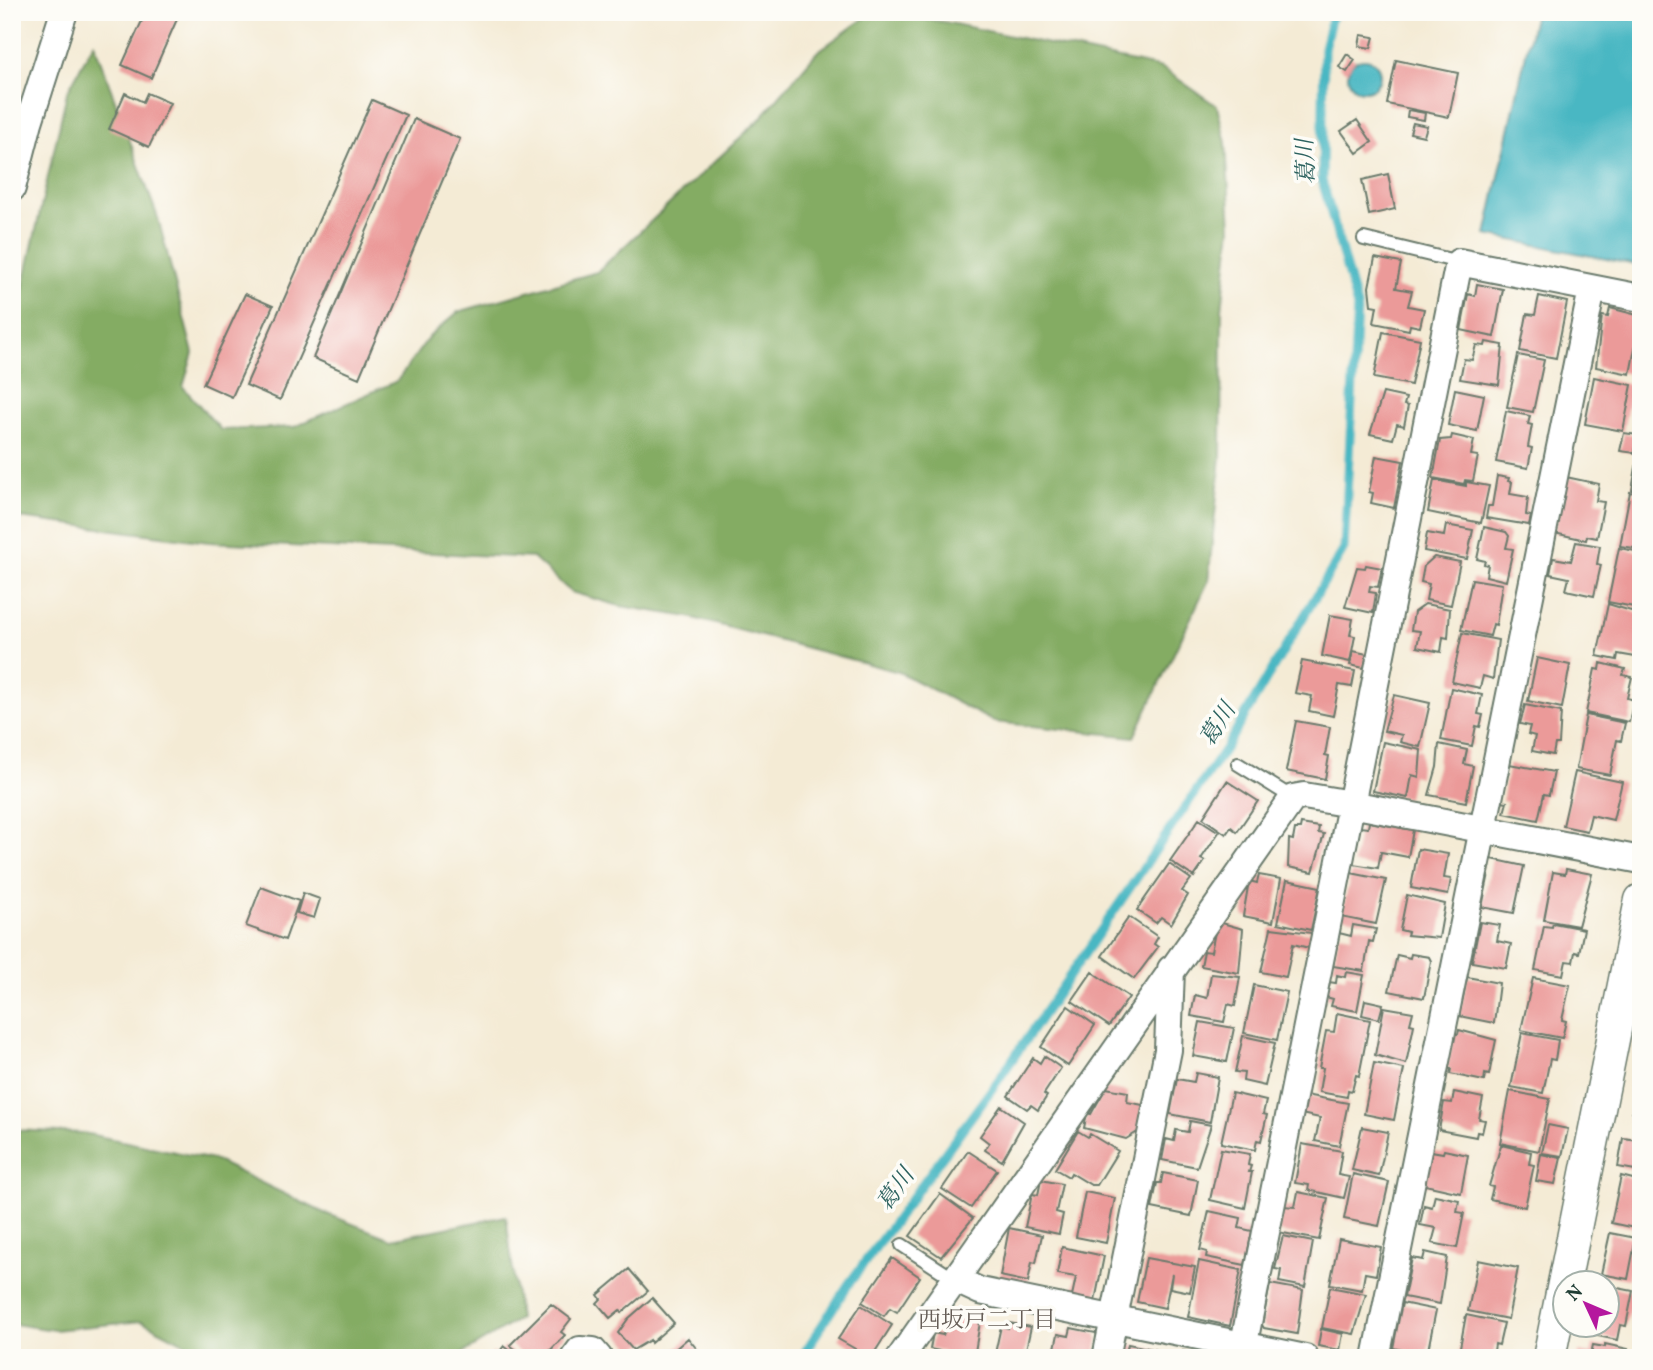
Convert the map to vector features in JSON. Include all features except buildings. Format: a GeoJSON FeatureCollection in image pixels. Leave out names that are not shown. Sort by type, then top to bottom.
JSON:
{"type":"FeatureCollection","features":[{"type":"Feature","properties":{"kind":"street"},"geometry":{"type":"LineString","coordinates":[[12,188],[29,122],[64,12]]}},
{"type":"Feature","properties":{"kind":"street"},"geometry":{"type":"LineString","coordinates":[[1242,1352],[1459,262],[1641,298]]}},
{"type":"Feature","properties":{"kind":"street"},"geometry":{"type":"LineString","coordinates":[[1376,1358],[1592,289]]}},
{"type":"Feature","properties":{"kind":"street"},"geometry":{"type":"LineString","coordinates":[[900,1358],[1293,798],[1304,796],[1351,804],[1641,860]]}},
{"type":"Feature","properties":{"kind":"street"},"geometry":{"type":"LineString","coordinates":[[1549,1358],[1641,900]]}},
{"type":"Feature","properties":{"kind":"street"},"geometry":{"type":"LineString","coordinates":[[1106,1358],[1168,1050],[1171,969]]}},
{"type":"Feature","properties":{"kind":"street"},"geometry":{"type":"LineString","coordinates":[[954,1279],[980,1291],[1114,1319],[1242,1352],[1304,1358]]}},
{"type":"Feature","properties":{"kind":"street"},"geometry":{"type":"LineString","coordinates":[[574,1358],[580,1350],[593,1351],[599,1358]]}},
{"type":"Feature","properties":{"kind":"lane"},"geometry":{"type":"LineString","coordinates":[[1364,239],[1459,262]]}},
{"type":"Feature","properties":{"kind":"lane"},"geometry":{"type":"LineString","coordinates":[[1238,764],[1293,798]]}},
{"type":"Feature","properties":{"kind":"lane"},"geometry":{"type":"LineString","coordinates":[[902,1245],[954,1279]]}},
{"type":"Feature","properties":{"kind":"green space"},"geometry":{"type":"Polygon","coordinates":[[[873,12],[945,22],[1162,68],[1217,106],[1226,143],[1231,228],[1222,310],[1221,457],[1208,582],[1134,737],[994,722],[899,672],[689,617],[620,606],[571,592],[533,558],[209,542],[12,517],[12,336],[67,92],[94,43],[158,218],[193,353],[183,387],[221,430],[294,427],[397,381],[429,337],[458,312],[597,272],[760,119],[817,52],[873,12]]]}},
{"type":"Feature","properties":{"kind":"green space"},"geometry":{"type":"Polygon","coordinates":[[[12,1130],[83,1133],[214,1160],[322,1212],[391,1239],[506,1216],[519,1319],[455,1358],[213,1358],[142,1321],[54,1330],[12,1324],[12,1130]]]}},
{"type":"Feature","properties":{"kind":"water"},"geometry":{"type":"Polygon","coordinates":[[[1535,12],[1641,12],[1641,266],[1486,235],[1535,12]]]}},
{"type":"Feature","properties":{"kind":"water"},"geometry":{"type":"Polygon","coordinates":[[[1364,59],[1375,64],[1380,75],[1375,86],[1364,91],[1353,86],[1348,75],[1353,64],[1364,59]]]}},
{"type":"Feature","properties":{"kind":"waterway","name":"葛川"},"geometry":{"type":"LineString","coordinates":[[801,1358],[848,1285],[997,1082],[1225,749],[1344,549],[1357,307],[1322,180],[1324,48],[1333,12]]}},
{"type":"Feature","properties":{"kind":"district","name":"西坂戸二丁目"},"geometry":{"type":"Point","coordinates":[987,1319]}}]}
